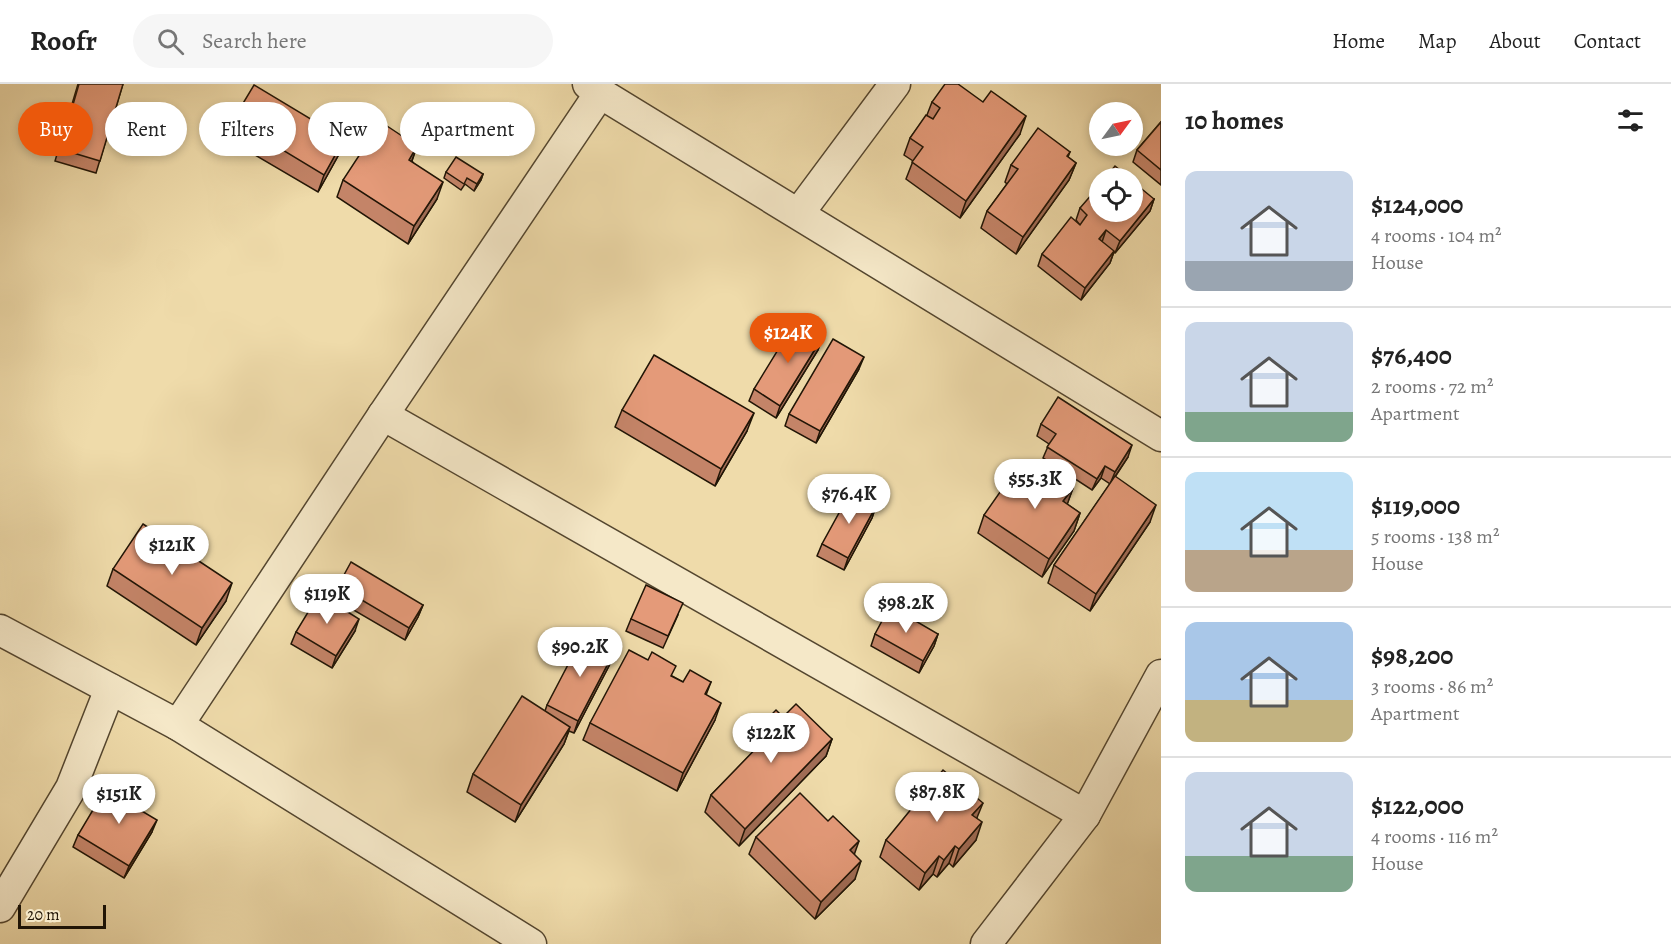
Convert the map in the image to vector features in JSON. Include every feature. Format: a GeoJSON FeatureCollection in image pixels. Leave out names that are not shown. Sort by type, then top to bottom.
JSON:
{"type":"FeatureCollection","features":[{"type":"Feature","properties":{"kind":"street"},"geometry":{"type":"LineString","coordinates":[[799,213],[895,84]]}},
{"type":"Feature","properties":{"kind":"street"},"geometry":{"type":"LineString","coordinates":[[178,725],[383,415],[594,88],[1161,436]]}},
{"type":"Feature","properties":{"kind":"street"},"geometry":{"type":"LineString","coordinates":[[383,415],[1085,815]]}},
{"type":"Feature","properties":{"kind":"street"},"geometry":{"type":"LineString","coordinates":[[0,630],[178,725],[531,944]]}},
{"type":"Feature","properties":{"kind":"street"},"geometry":{"type":"LineString","coordinates":[[986,944],[1085,815],[1161,675]]}},
{"type":"Feature","properties":{"kind":"street"},"geometry":{"type":"LineString","coordinates":[[0,907],[71,788],[110,689]]}},
{"type":"Feature","properties":{"kind":"building"},"geometry":{"type":"Polygon","coordinates":[[[79,84],[123,84],[118,102],[105,102],[105,144],[100,161],[83,156],[93,156],[93,102],[74,102],[79,84]]]}},
{"type":"Feature","properties":{"kind":"building"},"geometry":{"type":"Polygon","coordinates":[[[945,84],[958,84],[983,102],[991,91],[1026,116],[966,201],[912,162],[923,147],[910,138],[926,115],[933,119],[940,108],[932,102],[945,84]]]}},
{"type":"Feature","properties":{"kind":"building"},"geometry":{"type":"Polygon","coordinates":[[[254,85],[282,102],[244,102],[254,85]]]}},
{"type":"Feature","properties":{"kind":"building"},"geometry":{"type":"Polygon","coordinates":[[[296,110],[308,117],[308,156],[335,156],[324,175],[293,156],[296,156],[296,110]]]}},
{"type":"Feature","properties":{"kind":"building"},"geometry":{"type":"Polygon","coordinates":[[[1161,122],[1161,170],[1143,155],[1143,143],[1161,122]]]}},
{"type":"Feature","properties":{"kind":"building"},"geometry":{"type":"Polygon","coordinates":[[[388,127],[400,135],[400,156],[411,156],[409,160],[443,182],[414,226],[343,180],[359,156],[388,156],[388,127]]]}},
{"type":"Feature","properties":{"kind":"building"},"geometry":{"type":"Polygon","coordinates":[[[1038,128],[1070,152],[1067,156],[1076,163],[1023,237],[987,211],[1018,169],[1011,165],[1038,128]]]}},
{"type":"Feature","properties":{"kind":"building"},"geometry":{"type":"Polygon","coordinates":[[[456,157],[483,174],[477,184],[467,178],[464,184],[446,172],[456,157]]]}},
{"type":"Feature","properties":{"kind":"building"},"geometry":{"type":"Polygon","coordinates":[[[1143,190],[1154,199],[1143,213],[1143,190]]]}},
{"type":"Feature","properties":{"kind":"building"},"geometry":{"type":"Polygon","coordinates":[[[1089,198],[1089,222],[1135,222],[1120,241],[1106,230],[1099,239],[1114,251],[1085,288],[1042,254],[1071,217],[1080,225],[1087,215],[1080,208],[1089,198]]]}},
{"type":"Feature","properties":{"kind":"building"},"geometry":{"type":"Polygon","coordinates":[[[795,322],[822,338],[780,406],[754,389],[795,322]]]}},
{"type":"Feature","properties":{"kind":"building"},"geometry":{"type":"Polygon","coordinates":[[[833,339],[864,357],[820,431],[789,414],[833,339]]]}},
{"type":"Feature","properties":{"kind":"building"},"geometry":{"type":"Polygon","coordinates":[[[654,355],[754,413],[721,469],[622,410],[654,355]]]}},
{"type":"Feature","properties":{"kind":"building"},"geometry":{"type":"Polygon","coordinates":[[[1058,397],[1132,445],[1115,472],[1105,466],[1097,479],[1047,447],[1056,434],[1041,424],[1058,397]]]}},
{"type":"Feature","properties":{"kind":"building"},"geometry":{"type":"Polygon","coordinates":[[[1019,465],[1039,479],[1046,469],[1073,488],[1063,501],[1080,513],[1049,559],[984,515],[1019,465]]]}},
{"type":"Feature","properties":{"kind":"building"},"geometry":{"type":"Polygon","coordinates":[[[1115,476],[1156,505],[1096,594],[1054,565],[1115,476]]]}},
{"type":"Feature","properties":{"kind":"building"},"geometry":{"type":"Polygon","coordinates":[[[851,491],[876,506],[848,558],[822,544],[851,491]]]}},
{"type":"Feature","properties":{"kind":"building"},"geometry":{"type":"Polygon","coordinates":[[[143,524],[232,583],[202,628],[113,569],[143,524]]]}},
{"type":"Feature","properties":{"kind":"building"},"geometry":{"type":"Polygon","coordinates":[[[351,562],[423,605],[409,628],[338,586],[351,562]]]}},
{"type":"Feature","properties":{"kind":"building"},"geometry":{"type":"Polygon","coordinates":[[[646,585],[683,603],[668,636],[631,619],[646,585]]]}},
{"type":"Feature","properties":{"kind":"building"},"geometry":{"type":"Polygon","coordinates":[[[319,594],[359,619],[336,656],[296,632],[319,594]]]}},
{"type":"Feature","properties":{"kind":"building"},"geometry":{"type":"Polygon","coordinates":[[[890,606],[938,634],[923,661],[875,634],[890,606]]]}},
{"type":"Feature","properties":{"kind":"building"},"geometry":{"type":"Polygon","coordinates":[[[583,636],[614,652],[578,721],[547,705],[583,636]]]}},
{"type":"Feature","properties":{"kind":"building"},"geometry":{"type":"Polygon","coordinates":[[[629,650],[648,660],[652,652],[676,666],[671,676],[683,682],[690,670],[711,682],[705,694],[721,703],[683,773],[590,723],[629,650]]]}},
{"type":"Feature","properties":{"kind":"building"},"geometry":{"type":"Polygon","coordinates":[[[522,696],[570,727],[521,805],[473,774],[522,696]]]}},
{"type":"Feature","properties":{"kind":"building"},"geometry":{"type":"Polygon","coordinates":[[[796,704],[832,739],[745,829],[711,795],[766,738],[757,729],[776,710],[783,717],[796,704]]]}},
{"type":"Feature","properties":{"kind":"building"},"geometry":{"type":"Polygon","coordinates":[[[943,770],[983,803],[972,815],[982,822],[959,849],[955,846],[944,860],[939,856],[925,873],[886,840],[943,770]]]}},
{"type":"Feature","properties":{"kind":"building"},"geometry":{"type":"Polygon","coordinates":[[[124,786],[147,799],[140,810],[157,820],[129,866],[78,835],[106,788],[118,795],[124,786]]]}},
{"type":"Feature","properties":{"kind":"building"},"geometry":{"type":"Polygon","coordinates":[[[800,793],[828,821],[833,816],[859,841],[850,850],[861,861],[821,902],[756,837],[800,793]]]}}]}
